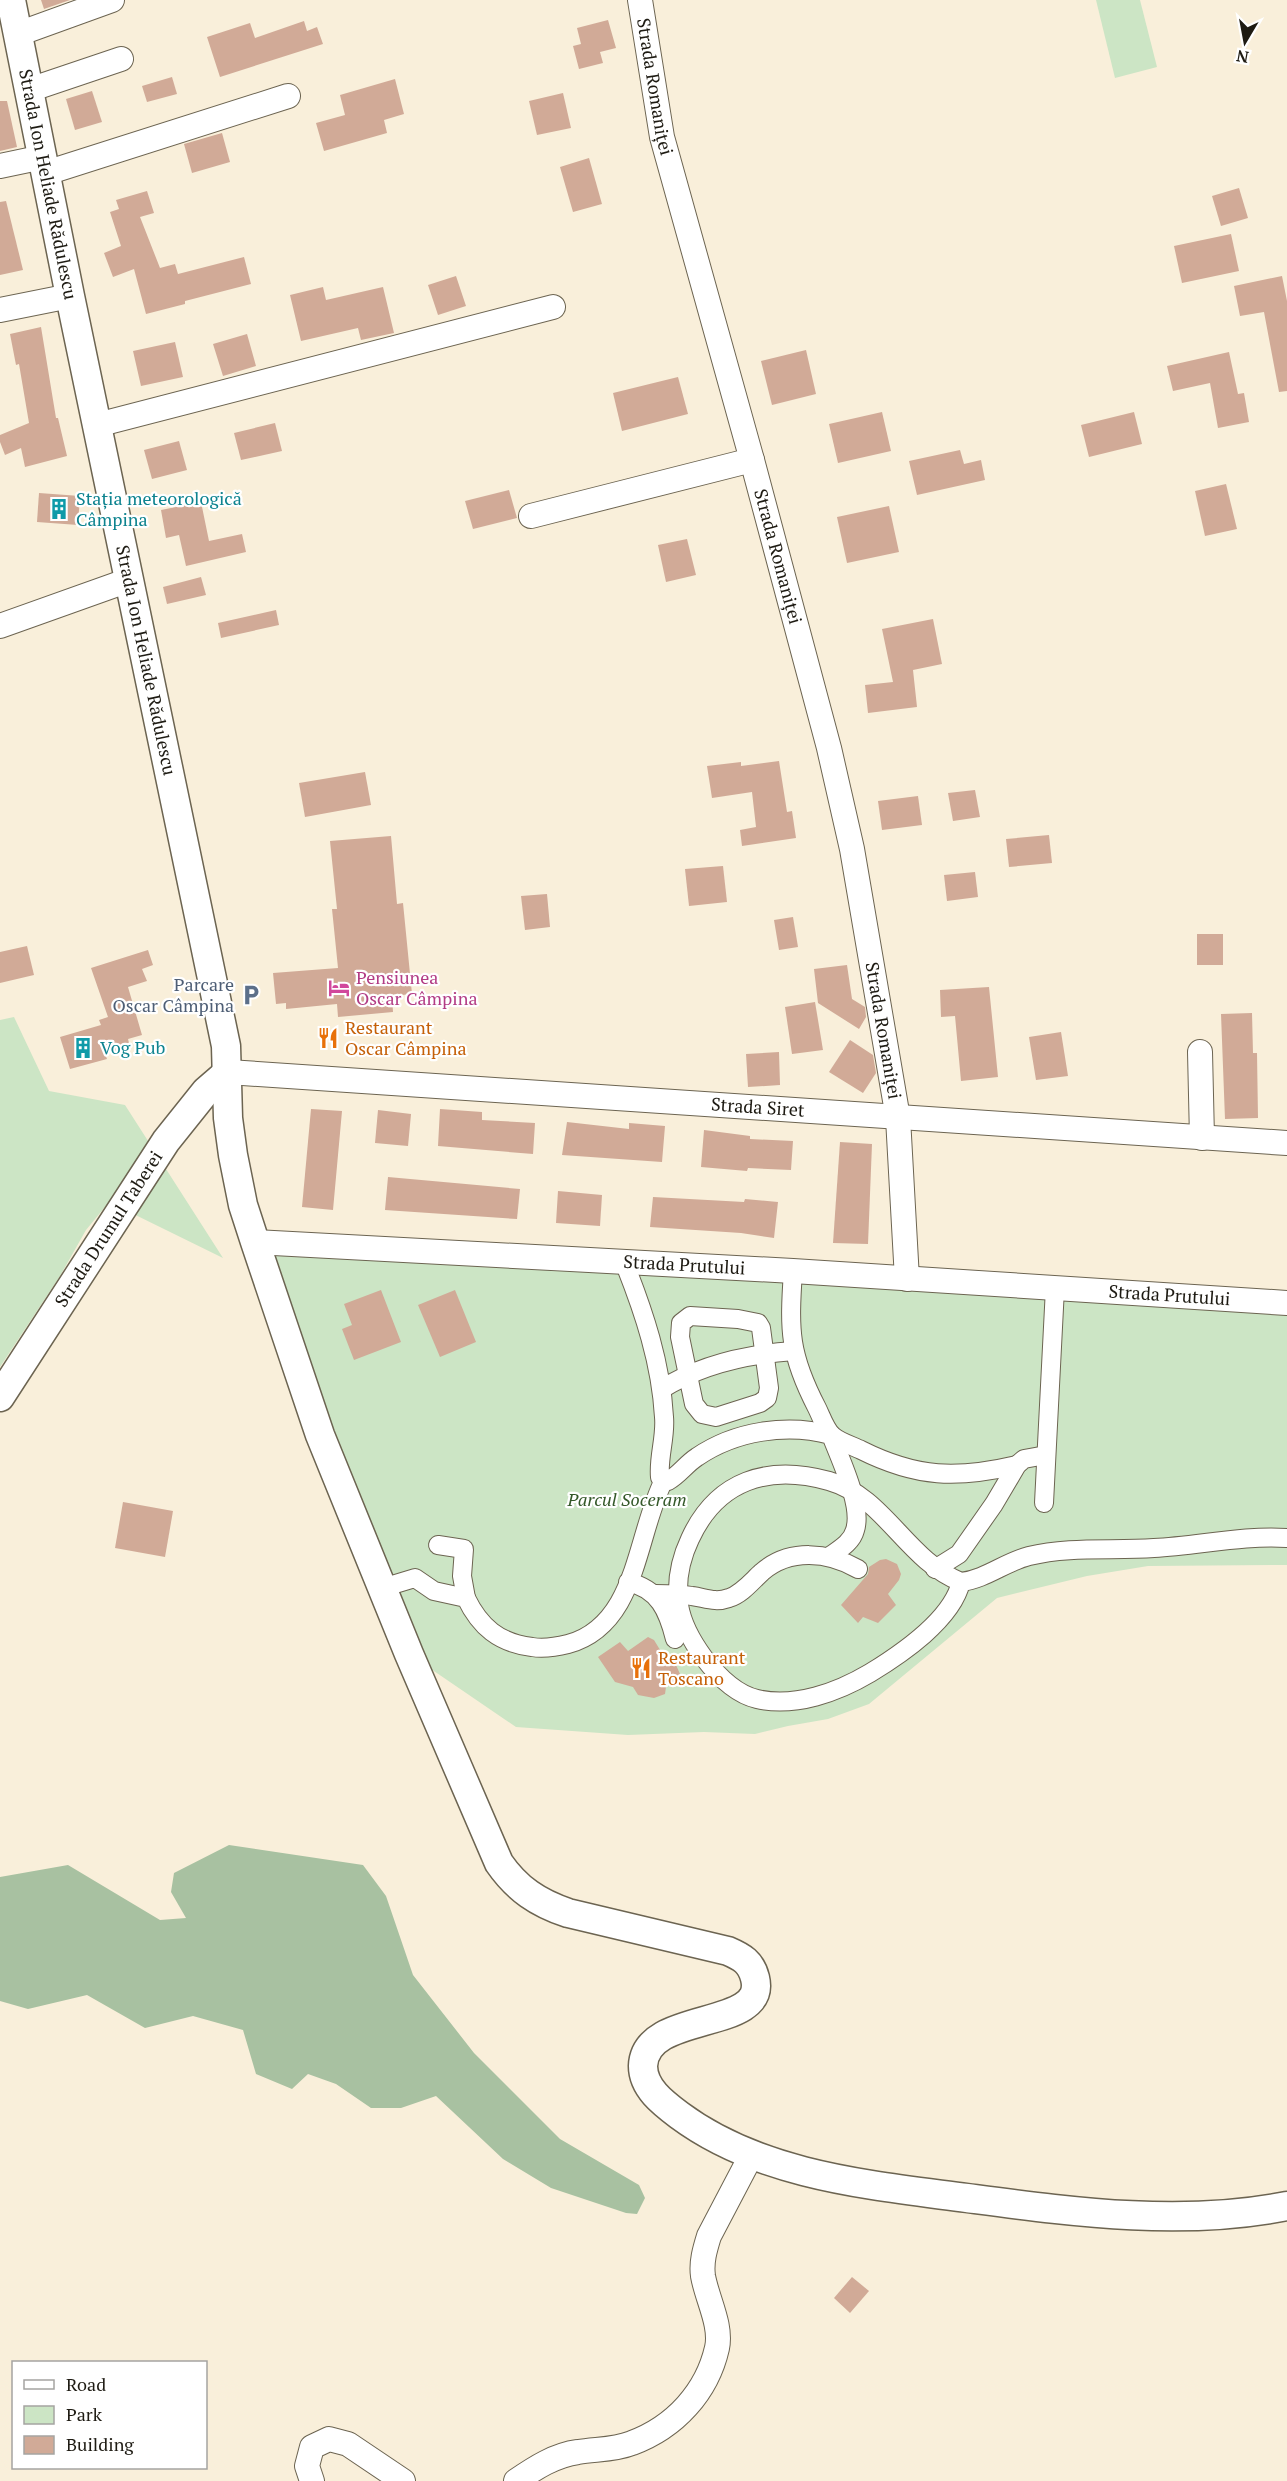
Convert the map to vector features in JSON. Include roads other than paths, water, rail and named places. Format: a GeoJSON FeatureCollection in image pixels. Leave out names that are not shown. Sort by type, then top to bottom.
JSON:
{"type":"FeatureCollection","features":[{"type":"Feature","properties":{"kind":"street","name":"Strada Ion Heliade Rădulescu"},"geometry":{"type":"LineString","coordinates":[[11,0],[96,424],[226,1046],[228,1072]]}},
{"type":"Feature","properties":{"kind":"street"},"geometry":{"type":"LineString","coordinates":[[18,34],[112,0]]}},
{"type":"Feature","properties":{"kind":"street","name":"Strada Romaniței"},"geometry":{"type":"LineString","coordinates":[[640,0],[662,137],[829,748],[852,849],[898,1118],[908,1279]]}},
{"type":"Feature","properties":{"kind":"street"},"geometry":{"type":"LineString","coordinates":[[29,90],[121,59]]}},
{"type":"Feature","properties":{"kind":"street"},"geometry":{"type":"LineString","coordinates":[[0,166],[44,165],[288,96]]}},
{"type":"Feature","properties":{"kind":"street"},"geometry":{"type":"LineString","coordinates":[[0,310],[70,296]]}},
{"type":"Feature","properties":{"kind":"street"},"geometry":{"type":"LineString","coordinates":[[96,424],[554,307]]}},
{"type":"Feature","properties":{"kind":"street"},"geometry":{"type":"LineString","coordinates":[[531,516],[752,460]]}},
{"type":"Feature","properties":{"kind":"street"},"geometry":{"type":"LineString","coordinates":[[0,626],[129,580]]}},
{"type":"Feature","properties":{"kind":"street"},"geometry":{"type":"LineString","coordinates":[[1200,1052],[1202,1138]]}},
{"type":"Feature","properties":{"kind":"street"},"geometry":{"type":"LineString","coordinates":[[228,1072],[228,1118],[243,1205],[320,1435],[382,1588],[499,1863],[511,1881],[547,1906],[728,1951],[744,1959],[753,1968],[757,1984],[752,1999],[739,2009],[674,2030],[653,2041],[644,2057],[643,2073],[649,2088],[663,2103],[722,2141],[752,2154],[783,2166],[846,2181],[1100,2214],[1192,2217],[1287,2206]]}},
{"type":"Feature","properties":{"kind":"street","name":"Strada Siret"},"geometry":{"type":"LineString","coordinates":[[228,1072],[1287,1143]]}},
{"type":"Feature","properties":{"kind":"street","name":"Strada Drumul Taberei"},"geometry":{"type":"LineString","coordinates":[[0,1396],[166,1141],[206,1091],[228,1072]]}},
{"type":"Feature","properties":{"kind":"street","name":"Strada Prutului"},"geometry":{"type":"LineString","coordinates":[[255,1242],[793,1271],[1287,1303]]}},
{"type":"Feature","properties":{"kind":"street"},"geometry":{"type":"LineString","coordinates":[[624,1262],[658,1364],[665,1435],[659,1468],[660,1477],[664,1480],[675,1478],[690,1462],[710,1450],[734,1440],[767,1431],[795,1430],[831,1436],[878,1459],[927,1474],[994,1470],[1017,1465]]}},
{"type":"Feature","properties":{"kind":"street"},"geometry":{"type":"LineString","coordinates":[[793,1271],[790,1316],[794,1352],[802,1380],[831,1436],[857,1511],[856,1529],[849,1541],[830,1556]]}},
{"type":"Feature","properties":{"kind":"street"},"geometry":{"type":"LineString","coordinates":[[1044,1503],[1055,1288]]}},
{"type":"Feature","properties":{"kind":"street"},"geometry":{"type":"LineString","coordinates":[[690,1316],[738,1319],[758,1323],[769,1388],[767,1398],[760,1403],[716,1417],[702,1414],[694,1404],[689,1374],[679,1329],[684,1318],[690,1316]]}},
{"type":"Feature","properties":{"kind":"street"},"geometry":{"type":"LineString","coordinates":[[662,1389],[689,1374],[729,1362],[794,1352]]}},
{"type":"Feature","properties":{"kind":"street"},"geometry":{"type":"LineString","coordinates":[[936,1569],[959,1554],[994,1504],[1017,1465],[1024,1459],[1046,1455]]}},
{"type":"Feature","properties":{"kind":"street"},"geometry":{"type":"LineString","coordinates":[[961,1582],[958,1594],[944,1611],[922,1636],[897,1655],[850,1685],[804,1699],[782,1701],[756,1699],[734,1688],[716,1673],[682,1621],[679,1594],[683,1552],[699,1519],[715,1500],[738,1485],[760,1477],[791,1474],[830,1481],[851,1491],[877,1510],[915,1553],[936,1569],[961,1582],[992,1574],[1012,1562],[1029,1556],[1048,1553],[1157,1548],[1237,1538],[1287,1538]]}},
{"type":"Feature","properties":{"kind":"street"},"geometry":{"type":"LineString","coordinates":[[438,1545],[464,1549],[462,1562],[466,1598],[488,1631],[520,1646],[552,1648],[587,1638],[603,1626],[617,1608],[628,1582],[654,1501],[664,1480]]}},
{"type":"Feature","properties":{"kind":"street"},"geometry":{"type":"LineString","coordinates":[[655,1594],[679,1594],[709,1600],[729,1598],[738,1594],[777,1562],[806,1555],[830,1556],[858,1569]]}},
{"type":"Feature","properties":{"kind":"street"},"geometry":{"type":"LineString","coordinates":[[382,1588],[415,1578],[434,1591],[466,1598]]}},
{"type":"Feature","properties":{"kind":"street"},"geometry":{"type":"LineString","coordinates":[[628,1582],[640,1585],[655,1594],[665,1607],[675,1639]]}},
{"type":"Feature","properties":{"kind":"street"},"geometry":{"type":"LineString","coordinates":[[516,2481],[554,2458],[632,2443],[677,2416],[702,2388],[713,2365],[718,2341],[703,2276],[704,2255],[709,2235],[752,2154]]}},
{"type":"Feature","properties":{"kind":"street"},"geometry":{"type":"LineString","coordinates":[[312,2481],[307,2466],[312,2447],[329,2439],[348,2444],[403,2481]]}},
{"type":"Feature","properties":{"kind":"place","name":"Stația meteorologică Câmpina"},"geometry":{"type":"Point","coordinates":[59,509]}},
{"type":"Feature","properties":{"kind":"place","name":"Pensiunea Oscar Câmpina"},"geometry":{"type":"Point","coordinates":[339,988]}},
{"type":"Feature","properties":{"kind":"place","name":"Parcare Oscar Câmpina"},"geometry":{"type":"Point","coordinates":[251,995]}},
{"type":"Feature","properties":{"kind":"place","name":"Restaurant Oscar Câmpina"},"geometry":{"type":"Point","coordinates":[328,1038]}},
{"type":"Feature","properties":{"kind":"place","name":"Vog Pub"},"geometry":{"type":"Point","coordinates":[83,1048]}},
{"type":"Feature","properties":{"kind":"place","name":"Restaurant Toscano"},"geometry":{"type":"Point","coordinates":[641,1668]}},
{"type":"Feature","properties":{"kind":"park label","name":"Parcul Soceram"},"geometry":{"type":"Point","coordinates":[627,1500]}}]}
